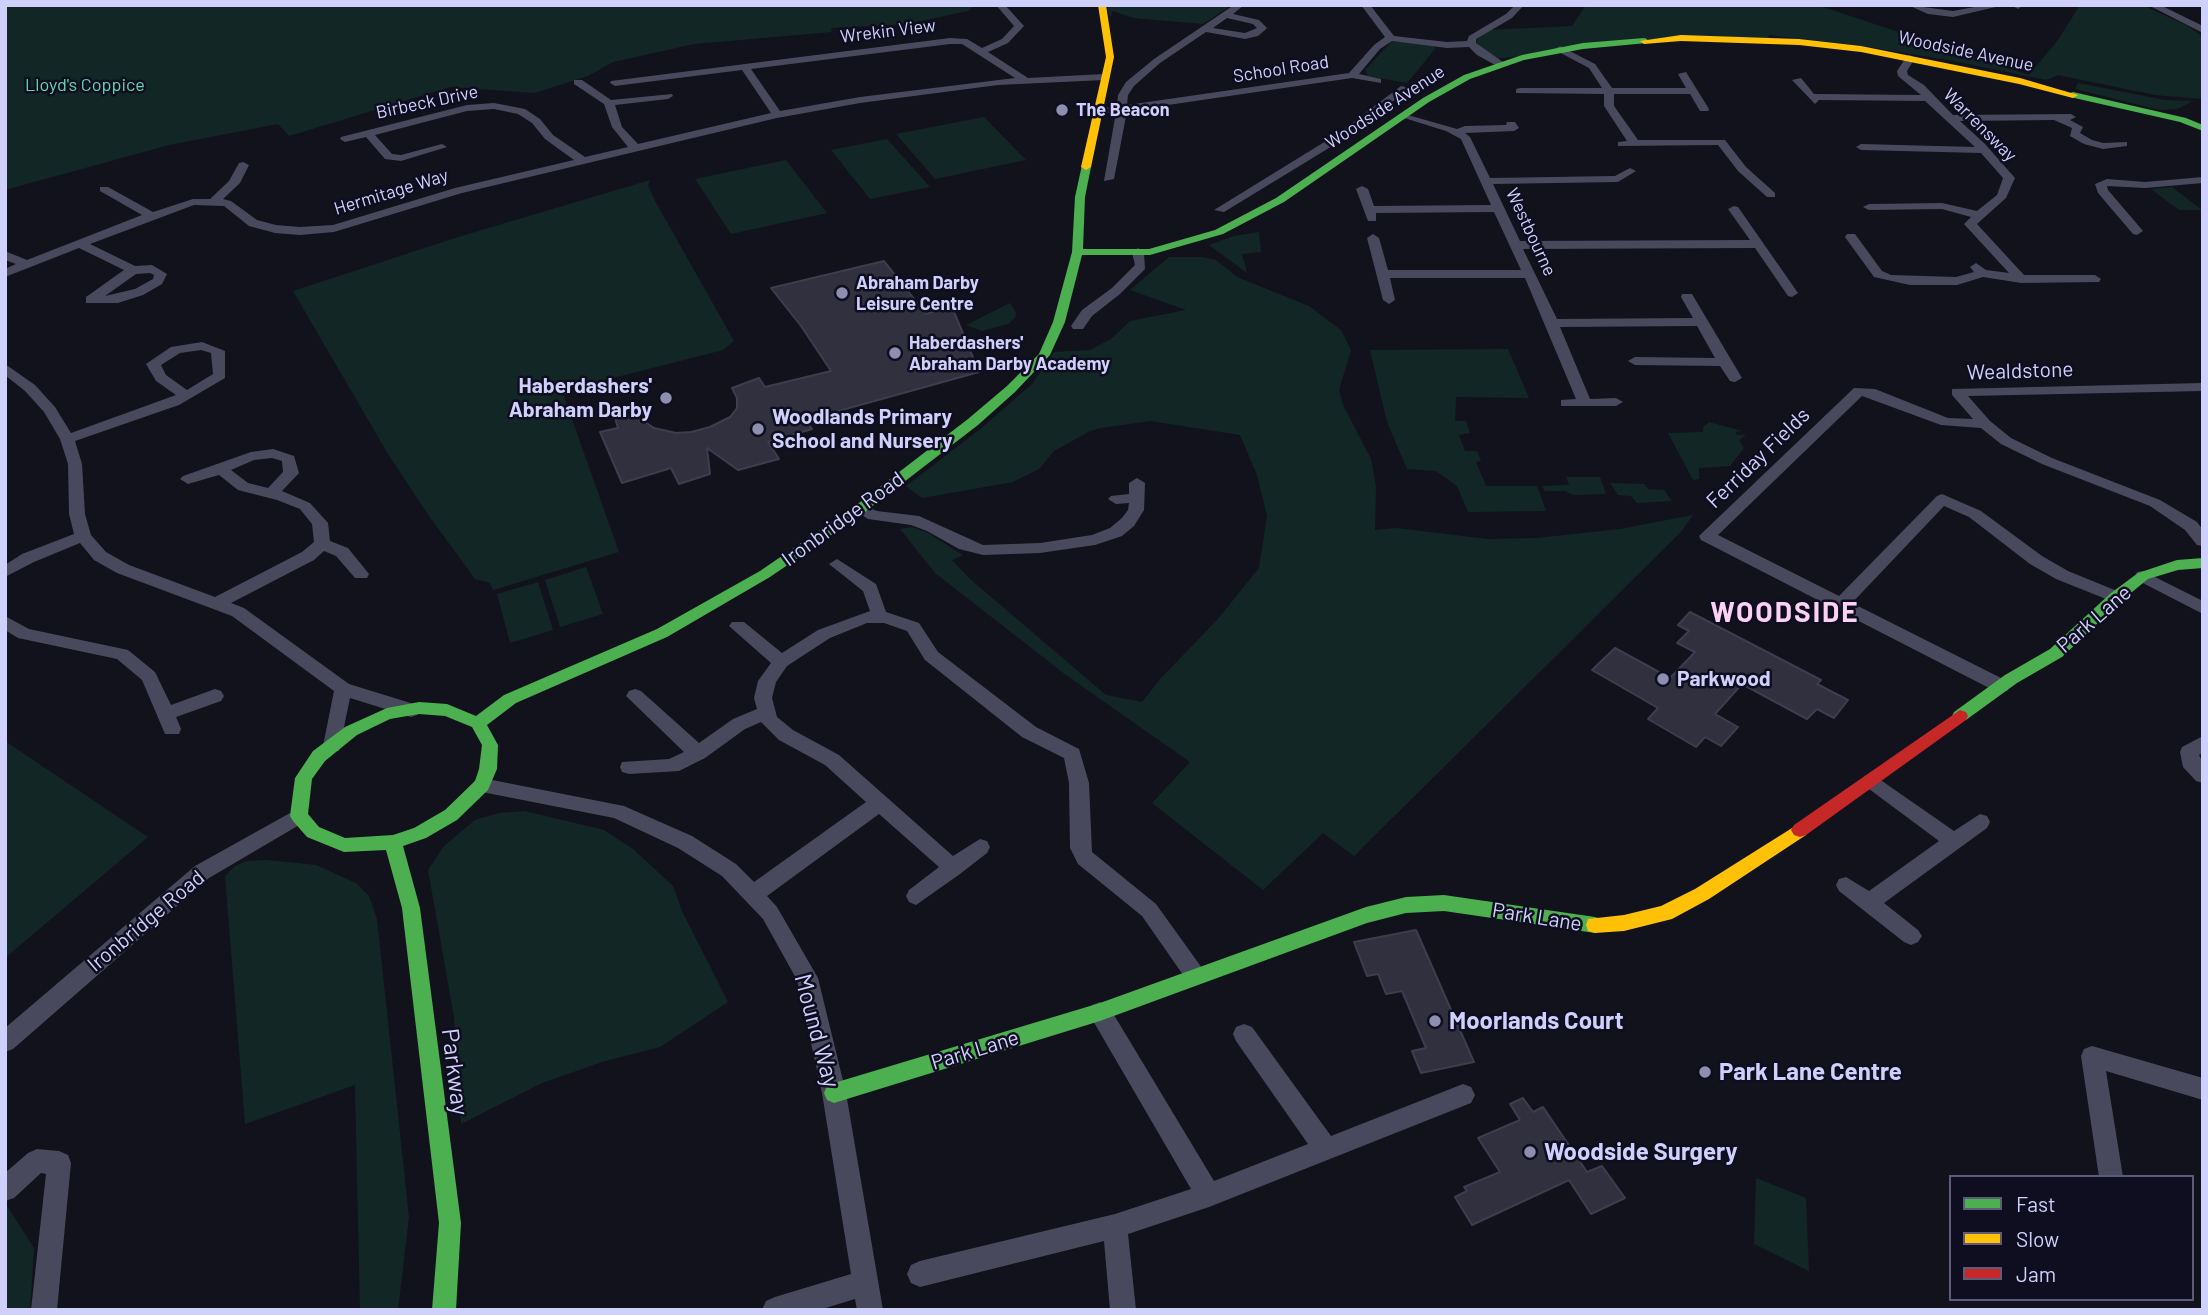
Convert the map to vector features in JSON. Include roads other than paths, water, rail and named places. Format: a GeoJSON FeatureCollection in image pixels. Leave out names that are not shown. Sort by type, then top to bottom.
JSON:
{"type":"FeatureCollection","features":[{"type":"Feature","properties":{"kind":"street"},"geometry":{"type":"LineString","coordinates":[[981,52],[1005,41],[1019,26],[1000,5]]}},
{"type":"Feature","properties":{"kind":"street","name":"Ironbridge Road"},"geometry":{"type":"LineString","coordinates":[[478,723],[510,699],[691,618],[765,575],[860,509],[973,422],[1044,355],[1059,322],[1077,252],[1080,197],[1110,57],[1102,5]]}},
{"type":"Feature","properties":{"kind":"street"},"geometry":{"type":"LineString","coordinates":[[1108,179],[1123,95],[1140,74],[1240,5]]}},
{"type":"Feature","properties":{"kind":"street"},"geometry":{"type":"LineString","coordinates":[[1365,5],[1387,30],[1390,38],[1447,45],[1471,44]]}},
{"type":"Feature","properties":{"kind":"street"},"geometry":{"type":"LineString","coordinates":[[1471,44],[1475,34],[1509,16],[1520,5]]}},
{"type":"Feature","properties":{"kind":"street"},"geometry":{"type":"LineString","coordinates":[[1912,5],[1931,12],[1953,14],[2000,5]]}},
{"type":"Feature","properties":{"kind":"street"},"geometry":{"type":"LineString","coordinates":[[2152,5],[2203,30]]}},
{"type":"Feature","properties":{"kind":"street"},"geometry":{"type":"LineString","coordinates":[[1204,29],[1245,36],[1255,34],[1262,28],[1256,22],[1225,15]]}},
{"type":"Feature","properties":{"kind":"street","name":"School Road"},"geometry":{"type":"LineString","coordinates":[[1100,111],[1122,110],[1352,75],[1377,47],[1390,38]]}},
{"type":"Feature","properties":{"kind":"street","name":"Woodside Avenue"},"geometry":{"type":"LineString","coordinates":[[1077,252],[1139,252],[1187,243],[1242,222],[1445,89],[1500,64],[1560,49],[1681,38],[1815,44],[1910,58],[2183,120],[2203,128]]}},
{"type":"Feature","properties":{"kind":"street","name":"Wrekin View"},"geometry":{"type":"LineString","coordinates":[[615,83],[950,41],[964,41],[1025,80]]}},
{"type":"Feature","properties":{"kind":"street"},"geometry":{"type":"LineString","coordinates":[[1471,44],[1479,53],[1500,64]]}},
{"type":"Feature","properties":{"kind":"street"},"geometry":{"type":"LineString","coordinates":[[1560,49],[1592,66],[1609,91],[1609,106],[1628,144],[1721,142],[1742,169],[1771,195]]}},
{"type":"Feature","properties":{"kind":"street","name":"Warrensway"},"geometry":{"type":"LineString","coordinates":[[1910,58],[1902,71],[1903,76],[1920,87],[2009,178],[2002,196],[1978,215]]}},
{"type":"Feature","properties":{"kind":"street"},"geometry":{"type":"LineString","coordinates":[[744,66],[777,115]]}},
{"type":"Feature","properties":{"kind":"street"},"geometry":{"type":"LineString","coordinates":[[1683,74],[1704,109]]}},
{"type":"Feature","properties":{"kind":"street"},"geometry":{"type":"LineString","coordinates":[[1352,75],[1377,81]]}},
{"type":"Feature","properties":{"kind":"street"},"geometry":{"type":"LineString","coordinates":[[609,103],[617,127],[635,147],[777,115],[860,100],[1025,80],[1104,76]]}},
{"type":"Feature","properties":{"kind":"street"},"geometry":{"type":"LineString","coordinates":[[578,82],[609,103],[670,100],[661,78]]}},
{"type":"Feature","properties":{"kind":"street"},"geometry":{"type":"LineString","coordinates":[[1797,80],[1813,99],[1928,98]]}},
{"type":"Feature","properties":{"kind":"street"},"geometry":{"type":"LineString","coordinates":[[1220,210],[1343,135],[1405,88]]}},
{"type":"Feature","properties":{"kind":"street"},"geometry":{"type":"LineString","coordinates":[[1520,91],[1694,91]]}},
{"type":"Feature","properties":{"kind":"street","name":"Birbeck Drive"},"geometry":{"type":"LineString","coordinates":[[345,139],[467,108],[494,106],[521,111],[536,121],[548,136],[582,160]]}},
{"type":"Feature","properties":{"kind":"street"},"geometry":{"type":"LineString","coordinates":[[1405,115],[1458,132],[1465,129],[1514,128],[1511,124]]}},
{"type":"Feature","properties":{"kind":"street","name":"Woodside Avenue"},"geometry":{"type":"LineString","coordinates":[[2183,120],[2186,116],[2203,115]]}},
{"type":"Feature","properties":{"kind":"street"},"geometry":{"type":"LineString","coordinates":[[2048,117],[2075,124],[2078,127],[2074,134],[2088,142],[2103,146],[2123,144]]}},
{"type":"Feature","properties":{"kind":"street"},"geometry":{"type":"LineString","coordinates":[[1951,118],[2071,117]]}},
{"type":"Feature","properties":{"kind":"street","name":"Westbourne"},"geometry":{"type":"LineString","coordinates":[[1458,132],[1465,137],[1499,208],[1585,403]]}},
{"type":"Feature","properties":{"kind":"street"},"geometry":{"type":"LineString","coordinates":[[368,133],[388,157],[401,158],[442,147]]}},
{"type":"Feature","properties":{"kind":"street"},"geometry":{"type":"LineString","coordinates":[[1343,135],[1366,142]]}},
{"type":"Feature","properties":{"kind":"street"},"geometry":{"type":"LineString","coordinates":[[1851,135],[1863,149],[1982,150]]}},
{"type":"Feature","properties":{"kind":"street","name":"Hermitage Way"},"geometry":{"type":"LineString","coordinates":[[214,201],[230,204],[248,220],[263,226],[289,231],[317,230],[359,222],[458,190],[635,147]]}},
{"type":"Feature","properties":{"kind":"street"},"geometry":{"type":"LineString","coordinates":[[5,273],[180,205],[214,201],[233,183],[243,164]]}},
{"type":"Feature","properties":{"kind":"street"},"geometry":{"type":"LineString","coordinates":[[1486,181],[1618,179],[1630,171]]}},
{"type":"Feature","properties":{"kind":"street"},"geometry":{"type":"LineString","coordinates":[[2137,231],[2102,191],[2101,184],[2117,181],[2145,185],[2203,180]]}},
{"type":"Feature","properties":{"kind":"street"},"geometry":{"type":"LineString","coordinates":[[104,189],[152,216]]}},
{"type":"Feature","properties":{"kind":"street"},"geometry":{"type":"LineString","coordinates":[[1362,189],[1371,215],[1499,208]]}},
{"type":"Feature","properties":{"kind":"street"},"geometry":{"type":"LineString","coordinates":[[1869,207],[1942,206],[1978,215],[1970,224],[2021,279]]}},
{"type":"Feature","properties":{"kind":"street"},"geometry":{"type":"LineString","coordinates":[[1734,209],[1792,293]]}},
{"type":"Feature","properties":{"kind":"street"},"geometry":{"type":"LineString","coordinates":[[1851,237],[1878,274],[1888,278],[1957,281],[1979,270],[2021,279],[2095,279]]}},
{"type":"Feature","properties":{"kind":"street"},"geometry":{"type":"LineString","coordinates":[[1373,238],[1390,300]]}},
{"type":"Feature","properties":{"kind":"street"},"geometry":{"type":"LineString","coordinates":[[80,244],[133,270],[152,269],[161,274],[149,288],[139,292],[117,299],[92,300],[133,270]]}},
{"type":"Feature","properties":{"kind":"street"},"geometry":{"type":"LineString","coordinates":[[1516,245],[1759,244]]}},
{"type":"Feature","properties":{"kind":"street"},"geometry":{"type":"LineString","coordinates":[[1078,326],[1087,313],[1109,297],[1141,266],[1139,252]]}},
{"type":"Feature","properties":{"kind":"street"},"geometry":{"type":"LineString","coordinates":[[5,255],[25,264]]}},
{"type":"Feature","properties":{"kind":"street"},"geometry":{"type":"LineString","coordinates":[[1381,274],[1528,274]]}},
{"type":"Feature","properties":{"kind":"street"},"geometry":{"type":"LineString","coordinates":[[1095,292],[1109,297]]}},
{"type":"Feature","properties":{"kind":"street"},"geometry":{"type":"LineString","coordinates":[[1688,297],[1735,378]]}},
{"type":"Feature","properties":{"kind":"street"},"geometry":{"type":"LineString","coordinates":[[1552,323],[1701,322]]}},
{"type":"Feature","properties":{"kind":"street"},"geometry":{"type":"LineString","coordinates":[[67,439],[186,396],[220,375],[218,351],[202,346],[176,350],[153,364],[161,378],[186,396]]}},
{"type":"Feature","properties":{"kind":"street"},"geometry":{"type":"LineString","coordinates":[[1635,361],[1724,362]]}},
{"type":"Feature","properties":{"kind":"street"},"geometry":{"type":"LineString","coordinates":[[5,368],[30,388],[50,410],[67,439],[75,464],[77,514],[83,536],[100,556],[123,569],[238,612],[342,689],[411,710]]}},
{"type":"Feature","properties":{"kind":"street","name":"Wealdstone"},"geometry":{"type":"LineString","coordinates":[[2203,387],[1957,392],[1985,424],[2006,441],[2026,452],[2155,503],[2191,526],[2203,541]]}},
{"type":"Feature","properties":{"kind":"street","name":"Ferriday Fields"},"geometry":{"type":"LineString","coordinates":[[1985,424],[1946,422],[1870,392],[1859,391],[1707,536],[2001,685]]}},
{"type":"Feature","properties":{"kind":"street"},"geometry":{"type":"LineString","coordinates":[[1566,403],[1616,402]]}},
{"type":"Feature","properties":{"kind":"street"},"geometry":{"type":"LineString","coordinates":[[188,479],[251,456],[273,453],[289,459],[291,473],[271,494]]}},
{"type":"Feature","properties":{"kind":"street"},"geometry":{"type":"LineString","coordinates":[[221,468],[243,487],[305,506],[320,523],[322,544]]}},
{"type":"Feature","properties":{"kind":"street"},"geometry":{"type":"LineString","coordinates":[[860,509],[874,516],[913,520],[933,527],[965,545],[995,550],[1040,548],[1096,540],[1116,532],[1128,522],[1136,510],[1137,491],[1116,499]]}},
{"type":"Feature","properties":{"kind":"street"},"geometry":{"type":"LineString","coordinates":[[1841,604],[1942,499],[1975,513],[2062,575],[2116,597]]}},
{"type":"Feature","properties":{"kind":"street"},"geometry":{"type":"LineString","coordinates":[[5,572],[29,558],[83,536]]}},
{"type":"Feature","properties":{"kind":"street"},"geometry":{"type":"LineString","coordinates":[[216,603],[308,556],[322,544]]}},
{"type":"Feature","properties":{"kind":"street"},"geometry":{"type":"LineString","coordinates":[[322,544],[342,552],[361,574]]}},
{"type":"Feature","properties":{"kind":"street","name":"Park Lane"},"geometry":{"type":"LineString","coordinates":[[834,1093],[1100,1012],[1366,915],[1406,905],[1444,903],[1592,925],[1652,917],[1692,900],[1872,781],[2001,685],[2056,653],[2116,597],[2144,576],[2178,565],[2203,563]]}},
{"type":"Feature","properties":{"kind":"street"},"geometry":{"type":"LineString","coordinates":[[837,564],[870,588],[878,609],[876,617]]}},
{"type":"Feature","properties":{"kind":"street"},"geometry":{"type":"LineString","coordinates":[[2144,576],[2203,608]]}},
{"type":"Feature","properties":{"kind":"street"},"geometry":{"type":"LineString","coordinates":[[953,868],[832,760],[786,736],[765,713],[763,698],[767,681],[782,662],[844,623],[876,617],[901,621],[913,627],[931,656],[1029,732],[1072,754],[1079,783],[1080,848],[1085,858],[1149,910],[1196,975]]}},
{"type":"Feature","properties":{"kind":"street"},"geometry":{"type":"LineString","coordinates":[[5,622],[24,634],[122,654],[149,676],[169,722],[215,696]]}},
{"type":"Feature","properties":{"kind":"street"},"geometry":{"type":"LineString","coordinates":[[738,626],[782,662]]}},
{"type":"Feature","properties":{"kind":"street"},"geometry":{"type":"LineString","coordinates":[[332,746],[342,689]]}},
{"type":"Feature","properties":{"kind":"street"},"geometry":{"type":"LineString","coordinates":[[635,696],[698,753]]}},
{"type":"Feature","properties":{"kind":"street"},"geometry":{"type":"LineString","coordinates":[[447,709],[478,723],[490,745],[488,769],[482,785],[451,815],[420,833],[393,842],[344,845],[313,831],[299,816],[304,778],[319,756],[351,731],[387,714],[411,710],[447,709]]}},
{"type":"Feature","properties":{"kind":"street"},"geometry":{"type":"LineString","coordinates":[[629,768],[672,766],[698,753],[739,724],[765,713]]}},
{"type":"Feature","properties":{"kind":"street"},"geometry":{"type":"LineString","coordinates":[[2203,743],[2189,752],[2190,762],[2203,776]]}},
{"type":"Feature","properties":{"kind":"street"},"geometry":{"type":"LineString","coordinates":[[1872,781],[1953,841]]}},
{"type":"Feature","properties":{"kind":"street","name":"Mound Way"},"geometry":{"type":"LineString","coordinates":[[482,785],[617,811],[685,842],[729,870],[770,914],[807,978],[834,1093],[870,1310]]}},
{"type":"Feature","properties":{"kind":"street"},"geometry":{"type":"LineString","coordinates":[[753,894],[881,802]]}},
{"type":"Feature","properties":{"kind":"street","name":"Ironbridge Road"},"geometry":{"type":"LineString","coordinates":[[5,1042],[202,872],[299,816]]}},
{"type":"Feature","properties":{"kind":"street"},"geometry":{"type":"LineString","coordinates":[[1869,903],[1980,822]]}},
{"type":"Feature","properties":{"kind":"street","name":"Parkway"},"geometry":{"type":"LineString","coordinates":[[393,842],[411,908],[450,1223],[444,1310]]}},
{"type":"Feature","properties":{"kind":"street"},"geometry":{"type":"LineString","coordinates":[[916,896],[980,847]]}},
{"type":"Feature","properties":{"kind":"street"},"geometry":{"type":"LineString","coordinates":[[1846,885],[1912,936]]}},
{"type":"Feature","properties":{"kind":"street"},"geometry":{"type":"LineString","coordinates":[[1100,1012],[1209,1195]]}},
{"type":"Feature","properties":{"kind":"street"},"geometry":{"type":"LineString","coordinates":[[1244,1034],[1326,1149]]}},
{"type":"Feature","properties":{"kind":"street"},"geometry":{"type":"LineString","coordinates":[[2111,1175],[2092,1056],[2203,1089]]}},
{"type":"Feature","properties":{"kind":"street"},"geometry":{"type":"LineString","coordinates":[[920,1274],[1115,1226],[1209,1195],[1463,1096]]}},
{"type":"Feature","properties":{"kind":"street"},"geometry":{"type":"LineString","coordinates":[[5,1189],[37,1161],[59,1163],[44,1310]]}},
{"type":"Feature","properties":{"kind":"street"},"geometry":{"type":"LineString","coordinates":[[1115,1226],[1123,1310]]}},
{"type":"Feature","properties":{"kind":"street"},"geometry":{"type":"LineString","coordinates":[[775,1310],[865,1283]]}},
{"type":"Feature","properties":{"kind":"place","name":"The Beacon"},"geometry":{"type":"Point","coordinates":[1062,110]}},
{"type":"Feature","properties":{"kind":"place","name":"Abraham Darby Leisure Centre"},"geometry":{"type":"Point","coordinates":[842,293]}},
{"type":"Feature","properties":{"kind":"place","name":"Haberdashers' Abraham Darby Academy"},"geometry":{"type":"Point","coordinates":[895,353]}},
{"type":"Feature","properties":{"kind":"place","name":"Haberdashers' Abraham Darby"},"geometry":{"type":"Point","coordinates":[666,398]}},
{"type":"Feature","properties":{"kind":"place","name":"Woodlands Primary School and Nursery"},"geometry":{"type":"Point","coordinates":[758,429]}},
{"type":"Feature","properties":{"kind":"place","name":"Parkwood"},"geometry":{"type":"Point","coordinates":[1663,679]}},
{"type":"Feature","properties":{"kind":"place","name":"Moorlands Court"},"geometry":{"type":"Point","coordinates":[1435,1021]}},
{"type":"Feature","properties":{"kind":"place","name":"Park Lane Centre"},"geometry":{"type":"Point","coordinates":[1705,1072]}},
{"type":"Feature","properties":{"kind":"place","name":"Woodside Surgery"},"geometry":{"type":"Point","coordinates":[1530,1152]}},
{"type":"Feature","properties":{"kind":"district","name":"WOODSIDE"},"geometry":{"type":"Point","coordinates":[1785,613]}},
{"type":"Feature","properties":{"kind":"park label","name":"Lloyd's Coppice"},"geometry":{"type":"Point","coordinates":[85,85]}}]}
